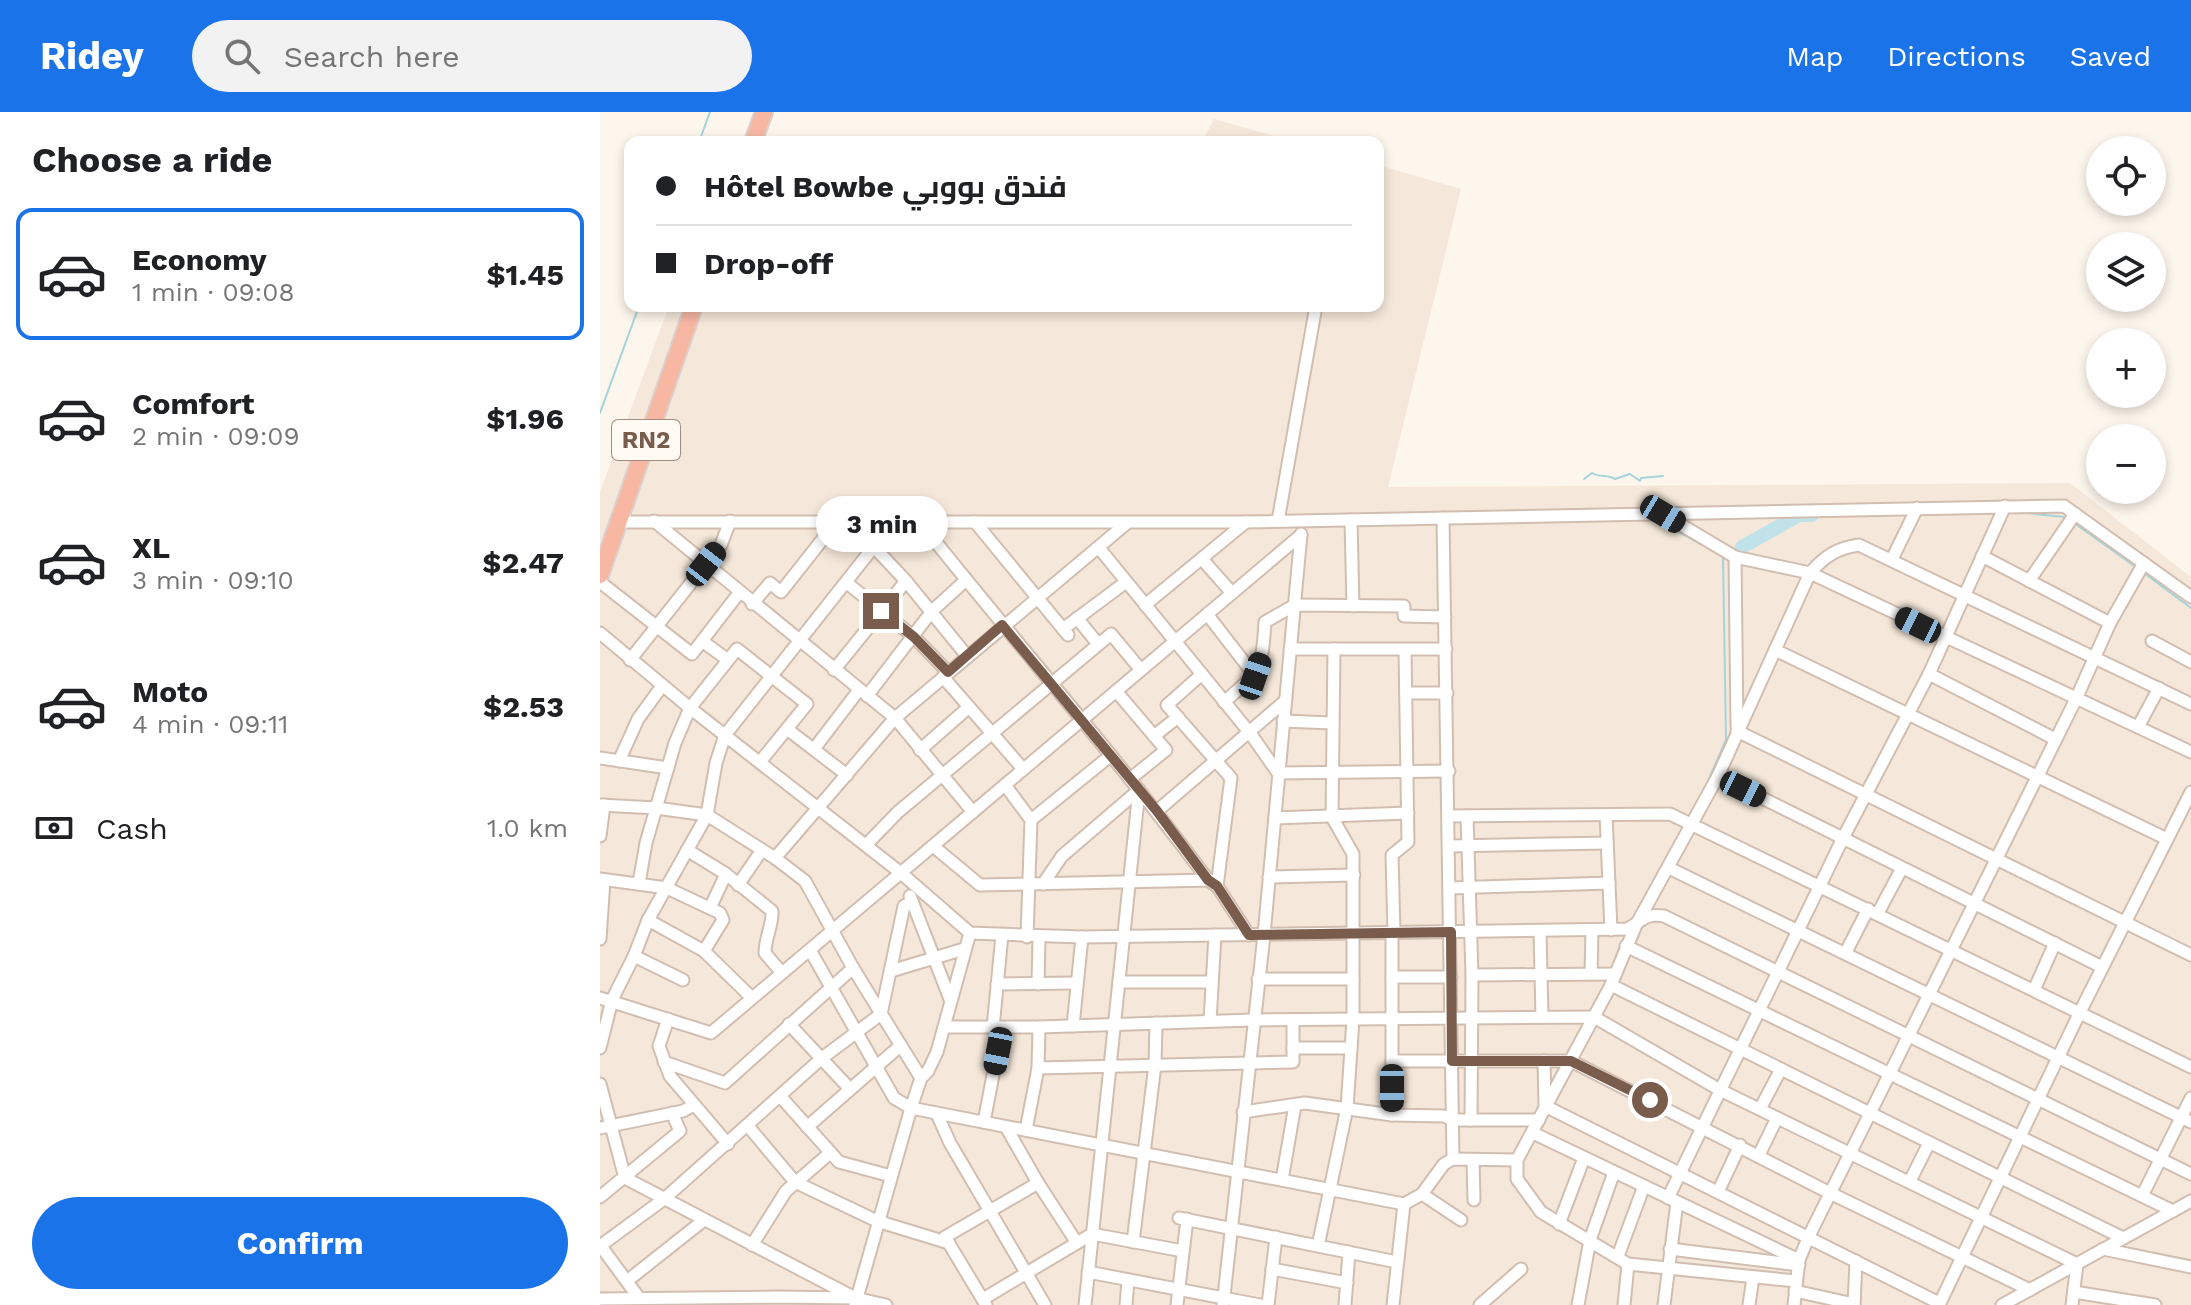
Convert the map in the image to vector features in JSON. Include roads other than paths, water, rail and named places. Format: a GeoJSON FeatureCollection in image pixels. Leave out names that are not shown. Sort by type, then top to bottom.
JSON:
{"type":"FeatureCollection","features":[{"type":"Feature","properties":{"kind":"highway"},"geometry":{"type":"LineString","coordinates":[[755,136],[764,112]]}},
{"type":"Feature","properties":{"kind":"highway","name":"RN2"},"geometry":{"type":"LineString","coordinates":[[600,575],[692,312]]}},
{"type":"Feature","properties":{"kind":"street"},"geometry":{"type":"LineString","coordinates":[[1278,521],[1315,312]]}},
{"type":"Feature","properties":{"kind":"street"},"geometry":{"type":"LineString","coordinates":[[617,522],[1246,522],[1914,513],[2064,506],[2072,518],[2191,597]]}},
{"type":"Feature","properties":{"kind":"street"},"geometry":{"type":"LineString","coordinates":[[1664,1305],[1672,1200],[1680,1173],[1843,838],[1929,674],[2003,511]]}},
{"type":"Feature","properties":{"kind":"street"},"geometry":{"type":"LineString","coordinates":[[1892,559],[1914,513]]}},
{"type":"Feature","properties":{"kind":"street"},"geometry":{"type":"LineString","coordinates":[[1663,514],[1735,557],[1810,573],[2191,752]]}},
{"type":"Feature","properties":{"kind":"street"},"geometry":{"type":"LineString","coordinates":[[1443,518],[1453,1159]]}},
{"type":"Feature","properties":{"kind":"street"},"geometry":{"type":"LineString","coordinates":[[2029,581],[2072,518]]}},
{"type":"Feature","properties":{"kind":"street"},"geometry":{"type":"LineString","coordinates":[[1351,520],[1353,606]]}},
{"type":"Feature","properties":{"kind":"street"},"geometry":{"type":"LineString","coordinates":[[654,521],[799,643],[895,718],[973,812]]}},
{"type":"Feature","properties":{"kind":"street"},"geometry":{"type":"LineString","coordinates":[[630,660],[721,545],[730,521]]}},
{"type":"Feature","properties":{"kind":"street"},"geometry":{"type":"LineString","coordinates":[[752,604],[770,583],[781,592],[837,521]]}},
{"type":"Feature","properties":{"kind":"street"},"geometry":{"type":"LineString","coordinates":[[600,1048],[606,999],[634,956],[648,920],[707,815],[716,763],[725,735],[894,521]]}},
{"type":"Feature","properties":{"kind":"street"},"geometry":{"type":"LineString","coordinates":[[919,521],[1215,882],[1249,935]]}},
{"type":"Feature","properties":{"kind":"street"},"geometry":{"type":"LineString","coordinates":[[1224,1302],[1264,935],[1302,521]]}},
{"type":"Feature","properties":{"kind":"street"},"geometry":{"type":"LineString","coordinates":[[975,522],[1065,632],[1077,618],[1126,582]]}},
{"type":"Feature","properties":{"kind":"street"},"geometry":{"type":"LineString","coordinates":[[1145,605],[1246,522]]}},
{"type":"Feature","properties":{"kind":"street"},"geometry":{"type":"LineString","coordinates":[[775,858],[895,718],[1127,523]]}},
{"type":"Feature","properties":{"kind":"street"},"geometry":{"type":"LineString","coordinates":[[606,999],[711,1033],[1301,535]]}},
{"type":"Feature","properties":{"kind":"street"},"geometry":{"type":"LineString","coordinates":[[1856,1261],[1854,1305],[1796,1286],[1753,1277],[1667,1269],[1623,1260],[1541,1212],[1517,1179],[1517,1160],[1613,980],[1636,925],[1718,776],[1810,573],[1823,558],[1841,548],[1859,545],[2190,702]]}},
{"type":"Feature","properties":{"kind":"street"},"geometry":{"type":"LineString","coordinates":[[875,548],[932,611],[967,656]]}},
{"type":"Feature","properties":{"kind":"street"},"geometry":{"type":"LineString","coordinates":[[1099,548],[1250,733],[1278,773]]}},
{"type":"Feature","properties":{"kind":"street"},"geometry":{"type":"LineString","coordinates":[[1982,556],[2110,623]]}},
{"type":"Feature","properties":{"kind":"street"},"geometry":{"type":"LineString","coordinates":[[1735,557],[1737,731]]}},
{"type":"Feature","properties":{"kind":"street"},"geometry":{"type":"LineString","coordinates":[[1202,559],[1232,593]]}},
{"type":"Feature","properties":{"kind":"street"},"geometry":{"type":"LineString","coordinates":[[1794,1305],[1799,1263],[1808,1238],[2076,699],[2110,623],[2144,563]]}},
{"type":"Feature","properties":{"kind":"street"},"geometry":{"type":"LineString","coordinates":[[814,749],[914,637],[932,611],[966,580]]}},
{"type":"Feature","properties":{"kind":"street"},"geometry":{"type":"LineString","coordinates":[[834,670],[906,581]]}},
{"type":"Feature","properties":{"kind":"street"},"geometry":{"type":"LineString","coordinates":[[600,582],[692,654],[739,593]]}},
{"type":"Feature","properties":{"kind":"street"},"geometry":{"type":"LineString","coordinates":[[847,583],[914,637],[1023,769]]}},
{"type":"Feature","properties":{"kind":"street"},"geometry":{"type":"LineString","coordinates":[[1224,702],[1255,676],[1263,652],[1265,622],[1295,605],[1404,606],[1404,616],[1445,617]]}},
{"type":"Feature","properties":{"kind":"street"},"geometry":{"type":"LineString","coordinates":[[1207,614],[1255,676]]}},
{"type":"Feature","properties":{"kind":"street"},"geometry":{"type":"LineString","coordinates":[[1077,618],[1098,644]]}},
{"type":"Feature","properties":{"kind":"street"},"geometry":{"type":"LineString","coordinates":[[600,633],[662,686],[901,873],[970,933],[1124,937],[1611,930],[1627,929],[1652,914],[1664,916],[2191,1174]]}},
{"type":"Feature","properties":{"kind":"street"},"geometry":{"type":"LineString","coordinates":[[866,845],[898,812],[1111,634],[1141,670]]}},
{"type":"Feature","properties":{"kind":"street"},"geometry":{"type":"LineString","coordinates":[[702,641],[728,660]]}},
{"type":"Feature","properties":{"kind":"street"},"geometry":{"type":"LineString","coordinates":[[2152,641],[2191,662]]}},
{"type":"Feature","properties":{"kind":"street"},"geometry":{"type":"LineString","coordinates":[[639,883],[646,843],[675,743],[690,708],[737,649],[807,704],[760,762]]}},
{"type":"Feature","properties":{"kind":"street"},"geometry":{"type":"LineString","coordinates":[[1290,649],[1446,649]]}},
{"type":"Feature","properties":{"kind":"street"},"geometry":{"type":"LineString","coordinates":[[1318,1246],[1347,1108],[1353,1019],[1353,854],[1332,817],[1334,649]]}},
{"type":"Feature","properties":{"kind":"street"},"geometry":{"type":"LineString","coordinates":[[1392,1115],[1392,855],[1408,842],[1405,650]]}},
{"type":"Feature","properties":{"kind":"street"},"geometry":{"type":"LineString","coordinates":[[1775,650],[2167,839]]}},
{"type":"Feature","properties":{"kind":"street"},"geometry":{"type":"LineString","coordinates":[[1202,674],[1167,705],[1231,778],[1215,882]]}},
{"type":"Feature","properties":{"kind":"street"},"geometry":{"type":"LineString","coordinates":[[1929,674],[2055,739]]}},
{"type":"Feature","properties":{"kind":"street"},"geometry":{"type":"LineString","coordinates":[[619,761],[638,719],[662,686]]}},
{"type":"Feature","properties":{"kind":"street"},"geometry":{"type":"LineString","coordinates":[[2138,727],[2159,688]]}},
{"type":"Feature","properties":{"kind":"street"},"geometry":{"type":"LineString","coordinates":[[1116,691],[1166,750],[1130,779]]}},
{"type":"Feature","properties":{"kind":"street"},"geometry":{"type":"LineString","coordinates":[[1406,693],[1447,693]]}},
{"type":"Feature","properties":{"kind":"street"},"geometry":{"type":"LineString","coordinates":[[1157,811],[1285,701]]}},
{"type":"Feature","properties":{"kind":"street"},"geometry":{"type":"LineString","coordinates":[[920,750],[969,707]]}},
{"type":"Feature","properties":{"kind":"street"},"geometry":{"type":"LineString","coordinates":[[1154,736],[1178,717]]}},
{"type":"Feature","properties":{"kind":"street"},"geometry":{"type":"LineString","coordinates":[[1283,721],[1332,723]]}},
{"type":"Feature","properties":{"kind":"street"},"geometry":{"type":"LineString","coordinates":[[787,729],[847,775]]}},
{"type":"Feature","properties":{"kind":"street"},"geometry":{"type":"LineString","coordinates":[[1737,731],[2191,955]]}},
{"type":"Feature","properties":{"kind":"street"},"geometry":{"type":"LineString","coordinates":[[1031,820],[1110,756]]}},
{"type":"Feature","properties":{"kind":"street"},"geometry":{"type":"LineString","coordinates":[[600,758],[668,768]]}},
{"type":"Feature","properties":{"kind":"street"},"geometry":{"type":"LineString","coordinates":[[1278,773],[1449,771]]}},
{"type":"Feature","properties":{"kind":"street"},"geometry":{"type":"LineString","coordinates":[[1718,776],[2102,967]]}},
{"type":"Feature","properties":{"kind":"street"},"geometry":{"type":"LineString","coordinates":[[1005,785],[1031,820],[1029,884],[1038,984]]}},
{"type":"Feature","properties":{"kind":"street"},"geometry":{"type":"LineString","coordinates":[[1085,1305],[1139,790]]}},
{"type":"Feature","properties":{"kind":"street"},"geometry":{"type":"LineString","coordinates":[[1043,884],[1062,856],[1139,790]]}},
{"type":"Feature","properties":{"kind":"street"},"geometry":{"type":"LineString","coordinates":[[1545,1106],[1939,1304],[2058,1056],[2191,792]]}},
{"type":"Feature","properties":{"kind":"street"},"geometry":{"type":"LineString","coordinates":[[600,836],[602,805],[656,808],[707,815],[775,858],[805,881],[831,932],[921,1078]]}},
{"type":"Feature","properties":{"kind":"street"},"geometry":{"type":"LineString","coordinates":[[1275,818],[1408,813]]}},
{"type":"Feature","properties":{"kind":"street"},"geometry":{"type":"LineString","coordinates":[[1450,816],[1670,814],[2191,1067]]}},
{"type":"Feature","properties":{"kind":"street"},"geometry":{"type":"LineString","coordinates":[[1606,815],[1611,930]]}},
{"type":"Feature","properties":{"kind":"street"},"geometry":{"type":"LineString","coordinates":[[1467,816],[1472,975],[1471,1120]]}},
{"type":"Feature","properties":{"kind":"street"},"geometry":{"type":"LineString","coordinates":[[1450,846],[1607,843]]}},
{"type":"Feature","properties":{"kind":"street"},"geometry":{"type":"LineString","coordinates":[[933,846],[980,885],[1215,882]]}},
{"type":"Feature","properties":{"kind":"street"},"geometry":{"type":"LineString","coordinates":[[687,850],[726,874],[772,911],[773,921],[765,939],[765,953],[782,973]]}},
{"type":"Feature","properties":{"kind":"street"},"geometry":{"type":"LineString","coordinates":[[738,885],[762,850]]}},
{"type":"Feature","properties":{"kind":"street"},"geometry":{"type":"LineString","coordinates":[[1669,868],[2186,1119]]}},
{"type":"Feature","properties":{"kind":"street"},"geometry":{"type":"LineString","coordinates":[[1846,952],[1902,868]]}},
{"type":"Feature","properties":{"kind":"street"},"geometry":{"type":"LineString","coordinates":[[710,908],[726,874]]}},
{"type":"Feature","properties":{"kind":"street"},"geometry":{"type":"LineString","coordinates":[[1269,877],[1354,875]]}},
{"type":"Feature","properties":{"kind":"street"},"geometry":{"type":"LineString","coordinates":[[600,939],[602,879],[639,883],[667,888],[721,914],[723,918],[704,951]]}},
{"type":"Feature","properties":{"kind":"street"},"geometry":{"type":"LineString","coordinates":[[1450,888],[1609,883]]}},
{"type":"Feature","properties":{"kind":"street"},"geometry":{"type":"LineString","coordinates":[[917,887],[911,894],[912,902],[950,1000]]}},
{"type":"Feature","properties":{"kind":"street"},"geometry":{"type":"LineString","coordinates":[[639,1298],[600,1246],[664,1199],[822,1058],[881,1014],[904,906],[912,902]]}},
{"type":"Feature","properties":{"kind":"street"},"geometry":{"type":"LineString","coordinates":[[648,920],[704,951],[752,998]]}},
{"type":"Feature","properties":{"kind":"street"},"geometry":{"type":"LineString","coordinates":[[1591,974],[1592,930]]}},
{"type":"Feature","properties":{"kind":"street"},"geometry":{"type":"LineString","coordinates":[[1540,931],[1542,1017]]}},
{"type":"Feature","properties":{"kind":"street"},"geometry":{"type":"LineString","coordinates":[[855,1302],[911,1108],[921,1078],[933,1063],[970,933]]}},
{"type":"Feature","properties":{"kind":"street"},"geometry":{"type":"LineString","coordinates":[[984,1122],[998,1028],[997,984],[1002,935]]}},
{"type":"Feature","properties":{"kind":"street"},"geometry":{"type":"LineString","coordinates":[[1210,1021],[1215,935]]}},
{"type":"Feature","properties":{"kind":"street"},"geometry":{"type":"LineString","coordinates":[[1073,1026],[1082,937]]}},
{"type":"Feature","properties":{"kind":"street"},"geometry":{"type":"LineString","coordinates":[[2034,990],[2055,943]]}},
{"type":"Feature","properties":{"kind":"street"},"geometry":{"type":"LineString","coordinates":[[1626,946],[2173,1211]]}},
{"type":"Feature","properties":{"kind":"street"},"geometry":{"type":"LineString","coordinates":[[891,971],[964,949]]}},
{"type":"Feature","properties":{"kind":"street"},"geometry":{"type":"LineString","coordinates":[[810,950],[894,1098],[911,1108],[1404,1204],[1422,1194],[1444,1164],[1453,1159],[1517,1160]]}},
{"type":"Feature","properties":{"kind":"street"},"geometry":{"type":"LineString","coordinates":[[634,956],[683,980]]}},
{"type":"Feature","properties":{"kind":"street"},"geometry":{"type":"LineString","coordinates":[[664,1062],[725,1083],[853,968]]}},
{"type":"Feature","properties":{"kind":"street"},"geometry":{"type":"LineString","coordinates":[[1472,975],[1591,974],[1613,980],[1740,1049],[2123,1238]]}},
{"type":"Feature","properties":{"kind":"street"},"geometry":{"type":"LineString","coordinates":[[1392,977],[1451,977]]}},
{"type":"Feature","properties":{"kind":"street"},"geometry":{"type":"LineString","coordinates":[[1258,979],[1353,979]]}},
{"type":"Feature","properties":{"kind":"street"},"geometry":{"type":"LineString","coordinates":[[1119,982],[1212,982]]}},
{"type":"Feature","properties":{"kind":"street"},"geometry":{"type":"LineString","coordinates":[[997,984],[1077,983]]}},
{"type":"Feature","properties":{"kind":"street"},"geometry":{"type":"LineString","coordinates":[[944,1027],[1594,1017],[1720,1090],[2077,1264]]}},
{"type":"Feature","properties":{"kind":"street"},"geometry":{"type":"LineString","coordinates":[[668,1019],[659,1046],[670,1076],[728,1144]]}},
{"type":"Feature","properties":{"kind":"street"},"geometry":{"type":"LineString","coordinates":[[1038,1068],[1293,1062],[1293,1020]]}},
{"type":"Feature","properties":{"kind":"street"},"geometry":{"type":"LineString","coordinates":[[1133,1242],[1155,1065],[1156,1023]]}},
{"type":"Feature","properties":{"kind":"street"},"geometry":{"type":"LineString","coordinates":[[789,1024],[850,1089]]}},
{"type":"Feature","properties":{"kind":"street"},"geometry":{"type":"LineString","coordinates":[[1026,1130],[1038,1068],[1039,1027]]}},
{"type":"Feature","properties":{"kind":"street"},"geometry":{"type":"LineString","coordinates":[[807,1127],[900,1046]]}},
{"type":"Feature","properties":{"kind":"street"},"geometry":{"type":"LineString","coordinates":[[1293,1048],[1351,1048]]}},
{"type":"Feature","properties":{"kind":"street"},"geometry":{"type":"LineString","coordinates":[[1392,1061],[1571,1061],[1830,1193],[2030,1290]]}},
{"type":"Feature","properties":{"kind":"street"},"geometry":{"type":"LineString","coordinates":[[1544,1061],[1545,1106]]}},
{"type":"Feature","properties":{"kind":"street"},"geometry":{"type":"LineString","coordinates":[[1760,1109],[1781,1069]]}},
{"type":"Feature","properties":{"kind":"street"},"geometry":{"type":"LineString","coordinates":[[600,1084],[605,1127],[625,1178],[855,1302]]}},
{"type":"Feature","properties":{"kind":"street"},"geometry":{"type":"LineString","coordinates":[[780,1096],[839,1162],[891,1176]]}},
{"type":"Feature","properties":{"kind":"street"},"geometry":{"type":"LineString","coordinates":[[2142,1196],[2160,1159],[2186,1119],[2191,1098]]}},
{"type":"Feature","properties":{"kind":"street"},"geometry":{"type":"LineString","coordinates":[[1243,1112],[1305,1103],[1392,1115],[1444,1116],[1453,1120],[1539,1120]]}},
{"type":"Feature","properties":{"kind":"street"},"geometry":{"type":"LineString","coordinates":[[605,1127],[672,1113],[694,1105]]}},
{"type":"Feature","properties":{"kind":"street"},"geometry":{"type":"LineString","coordinates":[[1282,1180],[1295,1105]]}},
{"type":"Feature","properties":{"kind":"street"},"geometry":{"type":"LineString","coordinates":[[600,1197],[680,1131],[672,1113]]}},
{"type":"Feature","properties":{"kind":"street"},"geometry":{"type":"LineString","coordinates":[[937,1114],[950,1143],[1045,1305]]}},
{"type":"Feature","properties":{"kind":"street"},"geometry":{"type":"LineString","coordinates":[[1759,1155],[1777,1118]]}},
{"type":"Feature","properties":{"kind":"street"},"geometry":{"type":"LineString","coordinates":[[748,1126],[795,1182],[877,1221],[949,1243]]}},
{"type":"Feature","properties":{"kind":"street"},"geometry":{"type":"LineString","coordinates":[[1006,1127],[1077,1243]]}},
{"type":"Feature","properties":{"kind":"street"},"geometry":{"type":"LineString","coordinates":[[1533,1133],[1799,1263]]}},
{"type":"Feature","properties":{"kind":"street"},"geometry":{"type":"LineString","coordinates":[[1910,1181],[1929,1143]]}},
{"type":"Feature","properties":{"kind":"street"},"geometry":{"type":"LineString","coordinates":[[1718,1192],[1740,1145]]}},
{"type":"Feature","properties":{"kind":"street"},"geometry":{"type":"LineString","coordinates":[[752,1245],[786,1191],[830,1153]]}},
{"type":"Feature","properties":{"kind":"street"},"geometry":{"type":"LineString","coordinates":[[1559,1224],[1584,1158]]}},
{"type":"Feature","properties":{"kind":"street"},"geometry":{"type":"LineString","coordinates":[[1473,1160],[1474,1200]]}},
{"type":"Feature","properties":{"kind":"street"},"geometry":{"type":"LineString","coordinates":[[1578,1305],[1590,1240],[1614,1172]]}},
{"type":"Feature","properties":{"kind":"street"},"geometry":{"type":"LineString","coordinates":[[1038,1183],[945,1237],[985,1302],[1092,1234],[1183,1251]]}},
{"type":"Feature","properties":{"kind":"street"},"geometry":{"type":"LineString","coordinates":[[1624,1305],[1623,1260],[1644,1186]]}},
{"type":"Feature","properties":{"kind":"street"},"geometry":{"type":"LineString","coordinates":[[1422,1194],[1461,1220]]}},
{"type":"Feature","properties":{"kind":"street"},"geometry":{"type":"LineString","coordinates":[[2002,1305],[2191,1201]]}},
{"type":"Feature","properties":{"kind":"street"},"geometry":{"type":"LineString","coordinates":[[1393,1305],[1404,1204]]}},
{"type":"Feature","properties":{"kind":"street"},"geometry":{"type":"LineString","coordinates":[[1177,1305],[1183,1219],[1397,1262]]}},
{"type":"Feature","properties":{"kind":"street"},"geometry":{"type":"LineString","coordinates":[[627,1281],[704,1220]]}},
{"type":"Feature","properties":{"kind":"street"},"geometry":{"type":"LineString","coordinates":[[1268,1305],[1276,1237]]}},
{"type":"Feature","properties":{"kind":"street"},"geometry":{"type":"LineString","coordinates":[[1670,1249],[1799,1263]]}},
{"type":"Feature","properties":{"kind":"street"},"geometry":{"type":"LineString","coordinates":[[2103,1249],[2191,1267]]}},
{"type":"Feature","properties":{"kind":"street"},"geometry":{"type":"LineString","coordinates":[[1345,1305],[1349,1252]]}},
{"type":"Feature","properties":{"kind":"street"},"geometry":{"type":"LineString","coordinates":[[2077,1264],[2073,1299],[2155,1305]]}},
{"type":"Feature","properties":{"kind":"street"},"geometry":{"type":"LineString","coordinates":[[1272,1269],[1347,1283]]}},
{"type":"Feature","properties":{"kind":"street"},"geometry":{"type":"LineString","coordinates":[[1484,1305],[1521,1269]]}},
{"type":"Feature","properties":{"kind":"street"},"geometry":{"type":"LineString","coordinates":[[1088,1272],[1178,1289],[1224,1302],[1260,1305]]}},
{"type":"Feature","properties":{"kind":"street"},"geometry":{"type":"LineString","coordinates":[[1749,1305],[1753,1277]]}},
{"type":"Feature","properties":{"kind":"street"},"geometry":{"type":"LineString","coordinates":[[1126,1305],[1128,1280]]}},
{"type":"Feature","properties":{"kind":"street"},"geometry":{"type":"LineString","coordinates":[[600,1299],[886,1305]]}},
{"type":"Feature","properties":{"kind":"waterway"},"geometry":{"type":"LineString","coordinates":[[701,136],[710,112]]}},
{"type":"Feature","properties":{"kind":"waterway"},"geometry":{"type":"LineString","coordinates":[[600,413],[637,312]]}},
{"type":"Feature","properties":{"kind":"waterway"},"geometry":{"type":"LineString","coordinates":[[1584,479],[1592,473],[1615,479],[1630,474],[1640,481],[1641,478],[1663,476]]}},
{"type":"Feature","properties":{"kind":"waterway"},"geometry":{"type":"LineString","coordinates":[[2016,512],[2065,517]]}},
{"type":"Feature","properties":{"kind":"waterway"},"geometry":{"type":"LineString","coordinates":[[1742,547],[1799,515],[1812,515]]}},
{"type":"Feature","properties":{"kind":"waterway"},"geometry":{"type":"LineString","coordinates":[[1654,519],[1705,546]]}},
{"type":"Feature","properties":{"kind":"waterway"},"geometry":{"type":"LineString","coordinates":[[2074,523],[2137,568]]}},
{"type":"Feature","properties":{"kind":"waterway"},"geometry":{"type":"LineString","coordinates":[[1704,790],[1726,740],[1723,557]]}},
{"type":"Feature","properties":{"kind":"waterway"},"geometry":{"type":"LineString","coordinates":[[2144,573],[2191,608]]}}]}
